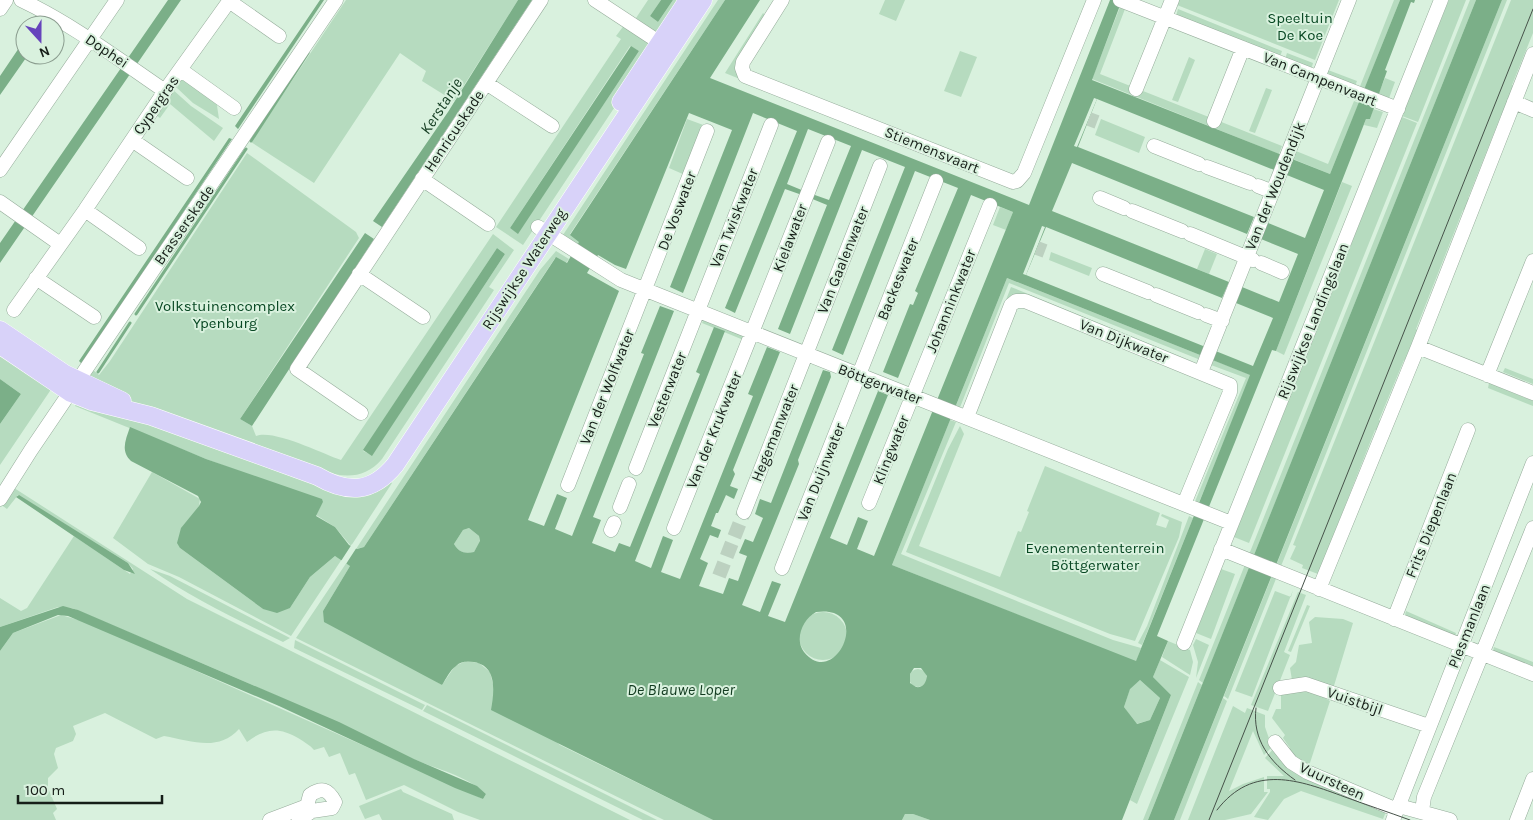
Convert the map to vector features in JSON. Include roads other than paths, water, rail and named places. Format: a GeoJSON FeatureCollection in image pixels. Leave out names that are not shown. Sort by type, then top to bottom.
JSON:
{"type":"FeatureCollection","features":[{"type":"Feature","properties":{"kind":"main road","name":"Rijswijkse Waterweg"},"geometry":{"type":"LineString","coordinates":[[665,46],[688,0]]}},
{"type":"Feature","properties":{"kind":"main road","name":"Rijswijkse Waterweg"},"geometry":{"type":"LineString","coordinates":[[75,387],[318,476],[346,480],[360,478],[372,472],[383,461],[543,230],[665,46],[703,0]]}},
{"type":"Feature","properties":{"kind":"main road"},"geometry":{"type":"LineString","coordinates":[[0,330],[75,387]]}},
{"type":"Feature","properties":{"kind":"main road"},"geometry":{"type":"LineString","coordinates":[[0,345],[75,387]]}},
{"type":"Feature","properties":{"kind":"street"},"geometry":{"type":"LineString","coordinates":[[0,9],[6,0]]}},
{"type":"Feature","properties":{"kind":"street","name":"Dophei"},"geometry":{"type":"LineString","coordinates":[[21,0],[49,14],[89,39],[165,91]]}},
{"type":"Feature","properties":{"kind":"street"},"geometry":{"type":"LineString","coordinates":[[0,170],[117,0]]}},
{"type":"Feature","properties":{"kind":"street","name":"Cypergras"},"geometry":{"type":"LineString","coordinates":[[14,310],[230,0],[279,36]]}},
{"type":"Feature","properties":{"kind":"street","name":"Brasserskade"},"geometry":{"type":"LineString","coordinates":[[0,499],[31,450],[336,0]]}},
{"type":"Feature","properties":{"kind":"street","name":"Henricuskade"},"geometry":{"type":"LineString","coordinates":[[361,413],[296,369],[541,0]]}},
{"type":"Feature","properties":{"kind":"street"},"geometry":{"type":"LineString","coordinates":[[595,0],[665,46]]}},
{"type":"Feature","properties":{"kind":"street","name":"Stiemensvaart"},"geometry":{"type":"LineString","coordinates":[[782,0],[743,62],[742,68],[745,76],[1013,182],[1017,181],[1024,173],[1094,0]]}},
{"type":"Feature","properties":{"kind":"street"},"geometry":{"type":"LineString","coordinates":[[1136,90],[1172,0]]}},
{"type":"Feature","properties":{"kind":"street","name":"Van der Woudendijk"},"geometry":{"type":"LineString","coordinates":[[1201,372],[1222,321],[1254,260],[1273,192],[1348,0]]}},
{"type":"Feature","properties":{"kind":"street","name":"Rijswijkse Landingslaan"},"geometry":{"type":"LineString","coordinates":[[1184,643],[1392,107],[1441,0]]}},
{"type":"Feature","properties":{"kind":"street","name":"Van Campenvaart"},"geometry":{"type":"LineString","coordinates":[[1125,2],[1392,107]]}},
{"type":"Feature","properties":{"kind":"street"},"geometry":{"type":"LineString","coordinates":[[1214,121],[1243,48]]}},
{"type":"Feature","properties":{"kind":"street"},"geometry":{"type":"LineString","coordinates":[[1319,589],[1418,347],[1533,54]]}},
{"type":"Feature","properties":{"kind":"street","name":"Cypergras"},"geometry":{"type":"LineString","coordinates":[[181,70],[234,108]]}},
{"type":"Feature","properties":{"kind":"street","name":"Henricuskade"},"geometry":{"type":"LineString","coordinates":[[486,83],[552,126]]}},
{"type":"Feature","properties":{"kind":"street"},"geometry":{"type":"LineString","coordinates":[[1514,102],[1533,110]]}},
{"type":"Feature","properties":{"kind":"street","name":"Van Twiskwater"},"geometry":{"type":"LineString","coordinates":[[698,311],[771,125]]}},
{"type":"Feature","properties":{"kind":"street","name":"De Voswater"},"geometry":{"type":"LineString","coordinates":[[646,290],[707,131]]}},
{"type":"Feature","properties":{"kind":"street","name":"Cypergras"},"geometry":{"type":"LineString","coordinates":[[132,140],[188,178]]}},
{"type":"Feature","properties":{"kind":"street","name":"Kielawater"},"geometry":{"type":"LineString","coordinates":[[753,333],[828,142]]}},
{"type":"Feature","properties":{"kind":"street"},"geometry":{"type":"LineString","coordinates":[[1154,146],[1273,192]]}},
{"type":"Feature","properties":{"kind":"street","name":"Van Gaalenwater"},"geometry":{"type":"LineString","coordinates":[[806,355],[880,166]]}},
{"type":"Feature","properties":{"kind":"street","name":"Henricuskade"},"geometry":{"type":"LineString","coordinates":[[422,179],[488,224]]}},
{"type":"Feature","properties":{"kind":"street","name":"Backeswater"},"geometry":{"type":"LineString","coordinates":[[860,376],[936,182]]}},
{"type":"Feature","properties":{"kind":"street"},"geometry":{"type":"LineString","coordinates":[[1100,198],[1282,272]]}},
{"type":"Feature","properties":{"kind":"street"},"geometry":{"type":"LineString","coordinates":[[0,202],[60,244]]}},
{"type":"Feature","properties":{"kind":"street","name":"Johanninkwater"},"geometry":{"type":"LineString","coordinates":[[912,396],[990,205]]}},
{"type":"Feature","properties":{"kind":"street"},"geometry":{"type":"LineString","coordinates":[[85,210],[139,248]]}},
{"type":"Feature","properties":{"kind":"street","name":"Böttgerwater"},"geometry":{"type":"LineString","coordinates":[[543,230],[617,279],[1231,523]]}},
{"type":"Feature","properties":{"kind":"street"},"geometry":{"type":"LineString","coordinates":[[1488,375],[1533,262]]}},
{"type":"Feature","properties":{"kind":"street"},"geometry":{"type":"LineString","coordinates":[[359,274],[422,318]]}},
{"type":"Feature","properties":{"kind":"street"},"geometry":{"type":"LineString","coordinates":[[1103,274],[1222,321]]}},
{"type":"Feature","properties":{"kind":"street"},"geometry":{"type":"LineString","coordinates":[[36,278],[94,317]]}},
{"type":"Feature","properties":{"kind":"street","name":"Van der Wolfwater"},"geometry":{"type":"LineString","coordinates":[[568,485],[646,290]]}},
{"type":"Feature","properties":{"kind":"street","name":"Van Dijkwater"},"geometry":{"type":"LineString","coordinates":[[962,415],[1011,305],[1018,300],[1025,301],[1225,382],[1231,389],[1189,506]]}},
{"type":"Feature","properties":{"kind":"street","name":"Vesterwater"},"geometry":{"type":"LineString","coordinates":[[636,468],[698,311]]}},
{"type":"Feature","properties":{"kind":"street","name":"Van der Krukwater"},"geometry":{"type":"LineString","coordinates":[[674,528],[753,333]]}},
{"type":"Feature","properties":{"kind":"street"},"geometry":{"type":"LineString","coordinates":[[1418,347],[1533,393]]}},
{"type":"Feature","properties":{"kind":"street","name":"Hegemanwater"},"geometry":{"type":"LineString","coordinates":[[744,512],[806,355]]}},
{"type":"Feature","properties":{"kind":"street","name":"Van Duijnwater"},"geometry":{"type":"LineString","coordinates":[[782,568],[860,376]]}},
{"type":"Feature","properties":{"kind":"street","name":"Klingwater"},"geometry":{"type":"LineString","coordinates":[[869,503],[912,396]]}},
{"type":"Feature","properties":{"kind":"street","name":"Frits Diepenlaan"},"geometry":{"type":"LineString","coordinates":[[1394,619],[1468,430]]}},
{"type":"Feature","properties":{"kind":"street","name":"Brasserskade"},"geometry":{"type":"LineString","coordinates":[[0,483],[16,460],[31,450]]}},
{"type":"Feature","properties":{"kind":"street","name":"Plesmanlaan"},"geometry":{"type":"LineString","coordinates":[[1396,812],[1533,463]]}},
{"type":"Feature","properties":{"kind":"street"},"geometry":{"type":"LineString","coordinates":[[620,507],[629,484]]}},
{"type":"Feature","properties":{"kind":"street","name":"Plesmanlaan"},"geometry":{"type":"LineString","coordinates":[[1422,811],[1424,797],[1533,528]]}},
{"type":"Feature","properties":{"kind":"street"},"geometry":{"type":"LineString","coordinates":[[1221,549],[1289,578],[1533,674]]}},
{"type":"Feature","properties":{"kind":"street","name":"Vuistbijl"},"geometry":{"type":"LineString","coordinates":[[1280,688],[1306,684],[1429,726]]}},
{"type":"Feature","properties":{"kind":"street","name":"Vuursteen"},"geometry":{"type":"LineString","coordinates":[[1275,742],[1291,762],[1307,772],[1396,812],[1422,811],[1450,820]]}},
{"type":"Feature","properties":{"kind":"street"},"geometry":{"type":"LineString","coordinates":[[1517,820],[1533,779]]}},
{"type":"Feature","properties":{"kind":"street"},"geometry":{"type":"LineString","coordinates":[[1404,789],[1424,797]]}},
{"type":"Feature","properties":{"kind":"street"},"geometry":{"type":"LineString","coordinates":[[270,820],[310,809],[335,814],[335,802],[325,790],[319,790],[310,795],[310,809],[299,820]]}},
{"type":"Feature","properties":{"kind":"water"},"geometry":{"type":"Polygon","coordinates":[[[168,0],[181,0],[0,263],[0,243],[168,0]]]}},
{"type":"Feature","properties":{"kind":"water"},"geometry":{"type":"Polygon","coordinates":[[[320,0],[324,0],[238,129],[235,126],[320,0]]]}},
{"type":"Feature","properties":{"kind":"water"},"geometry":{"type":"Polygon","coordinates":[[[518,0],[532,0],[382,227],[373,221],[448,112],[518,0]]]}},
{"type":"Feature","properties":{"kind":"water"},"geometry":{"type":"Polygon","coordinates":[[[661,0],[673,0],[658,22],[650,16],[661,0]]]}},
{"type":"Feature","properties":{"kind":"water","name":"De Blauwe Loper"},"geometry":{"type":"Polygon","coordinates":[[[725,0],[760,0],[710,78],[1029,205],[1110,0],[1122,0],[1092,80],[1330,174],[1400,0],[1415,0],[1414,3],[1411,2],[1385,70],[1387,71],[1370,119],[1366,119],[1276,351],[1272,350],[1157,636],[1168,641],[1153,677],[1171,695],[1122,820],[930,820],[913,814],[905,814],[902,820],[713,820],[491,710],[493,681],[491,674],[482,665],[474,662],[460,663],[452,670],[442,685],[324,622],[323,611],[350,566],[335,556],[310,577],[290,608],[277,613],[263,609],[180,548],[177,543],[181,528],[201,502],[198,496],[131,461],[125,449],[130,427],[206,459],[322,499],[323,502],[316,516],[335,527],[349,545],[357,549],[364,547],[556,257],[567,263],[579,242],[570,235],[725,0]],[[1097,99],[1078,147],[1254,217],[1247,234],[1072,163],[1052,211],[1229,282],[1222,298],[1046,227],[1026,275],[1253,366],[1273,318],[1236,303],[1242,287],[1279,302],[1298,254],[1261,239],[1268,223],[1305,238],[1324,190],[1097,99]],[[689,113],[626,269],[598,255],[587,273],[619,291],[528,520],[544,526],[557,494],[567,498],[555,529],[572,536],[644,354],[641,353],[660,306],[674,311],[593,517],[601,520],[592,543],[615,552],[619,543],[630,547],[700,374],[696,372],[714,327],[725,331],[635,561],[651,568],[663,536],[673,540],[661,572],[680,579],[753,396],[748,394],[767,347],[780,352],[733,470],[735,474],[730,486],[738,489],[734,499],[726,495],[711,526],[721,530],[718,538],[710,535],[700,559],[708,563],[699,586],[723,594],[729,578],[738,581],[747,556],[739,553],[745,539],[753,542],[763,518],[755,514],[760,499],[771,503],[823,370],[830,372],[831,377],[798,460],[799,464],[742,605],[760,612],[772,581],[781,584],[768,616],[785,622],[878,391],[888,395],[830,538],[847,545],[858,517],[868,521],[857,549],[874,556],[1013,212],[971,195],[898,378],[883,372],[910,304],[913,305],[918,293],[915,291],[958,188],[915,171],[843,355],[832,350],[905,167],[862,150],[790,334],[778,329],[827,205],[810,198],[812,194],[829,200],[851,146],[808,129],[787,184],[804,191],[802,195],[785,189],[735,313],[725,308],[797,131],[753,113],[683,293],[670,287],[732,130],[689,113]],[[1007,278],[892,565],[1136,661],[1250,375],[1007,278]],[[469,528],[463,530],[454,544],[462,552],[474,552],[480,541],[479,536],[469,528]],[[816,612],[807,619],[801,630],[801,647],[804,652],[816,661],[827,661],[837,654],[844,644],[846,631],[843,620],[834,613],[816,612]],[[914,668],[910,674],[910,683],[916,687],[921,687],[924,684],[927,676],[921,668],[914,668]],[[1140,680],[1130,689],[1124,707],[1137,724],[1150,720],[1160,698],[1140,680]]]}},
{"type":"Feature","properties":{"kind":"water"},"geometry":{"type":"Polygon","coordinates":[[[1476,0],[1502,0],[1174,820],[1148,820],[1476,0]]]}},
{"type":"Feature","properties":{"kind":"water"},"geometry":{"type":"Polygon","coordinates":[[[631,46],[639,51],[518,234],[510,228],[631,46]]]}},
{"type":"Feature","properties":{"kind":"water"},"geometry":{"type":"Polygon","coordinates":[[[15,54],[15,65],[21,65],[0,95],[0,76],[15,54]]]}},
{"type":"Feature","properties":{"kind":"water"},"geometry":{"type":"Polygon","coordinates":[[[229,138],[232,139],[82,364],[79,361],[229,138]]]}},
{"type":"Feature","properties":{"kind":"water"},"geometry":{"type":"Polygon","coordinates":[[[365,233],[374,239],[252,426],[240,419],[365,233]]]}},
{"type":"Feature","properties":{"kind":"water"},"geometry":{"type":"Polygon","coordinates":[[[497,248],[505,254],[372,456],[363,450],[497,248]]]}},
{"type":"Feature","properties":{"kind":"water"},"geometry":{"type":"Polygon","coordinates":[[[0,379],[21,394],[0,424],[0,379]]]}},
{"type":"Feature","properties":{"kind":"water"},"geometry":{"type":"Polygon","coordinates":[[[19,495],[128,563],[135,574],[124,570],[16,497],[19,495]]]}},
{"type":"Feature","properties":{"kind":"water"},"geometry":{"type":"Polygon","coordinates":[[[63,606],[78,610],[339,722],[414,759],[477,786],[486,794],[483,799],[455,788],[279,706],[68,616],[58,615],[13,633],[0,651],[0,627],[63,606]]]}},
{"type":"Feature","properties":{"kind":"waterway"},"geometry":{"type":"LineString","coordinates":[[251,141],[308,53]]}},
{"type":"Feature","properties":{"kind":"waterway"},"geometry":{"type":"LineString","coordinates":[[136,314],[246,149]]}},
{"type":"Feature","properties":{"kind":"waterway"},"geometry":{"type":"LineString","coordinates":[[98,372],[130,323]]}},
{"type":"Feature","properties":{"kind":"tunnel"},"geometry":{"type":"LineString","coordinates":[[1089,119],[1097,122]]}},
{"type":"Feature","properties":{"kind":"tunnel"},"geometry":{"type":"LineString","coordinates":[[1037,248],[1045,251]]}},
{"type":"Feature","properties":{"kind":"tunnel"},"geometry":{"type":"LineString","coordinates":[[719,576],[744,512]]}},
{"type":"Feature","properties":{"kind":"tram line"},"geometry":{"type":"LineString","coordinates":[[1209,820],[1533,9]]}},
{"type":"Feature","properties":{"kind":"tram line"},"geometry":{"type":"LineString","coordinates":[[1256,708],[1257,730],[1260,740],[1271,758],[1295,780]]}},
{"type":"Feature","properties":{"kind":"tram line"},"geometry":{"type":"LineString","coordinates":[[1217,810],[1231,795],[1246,786],[1261,781],[1277,780],[1311,785],[1410,820]]}},
{"type":"Feature","properties":{"kind":"park label","name":"Speeltuin De Koe"},"geometry":{"type":"Point","coordinates":[1300,26]}},
{"type":"Feature","properties":{"kind":"park label","name":"Volkstuinencomplex Ypenburg"},"geometry":{"type":"Point","coordinates":[225,314]}},
{"type":"Feature","properties":{"kind":"park label","name":"Evenemententerrein Böttgerwater"},"geometry":{"type":"Point","coordinates":[1095,556]}},
{"type":"Feature","properties":{"kind":"water label","name":"Kerstanje"},"geometry":{"type":"Point","coordinates":[441,106]}}]}
